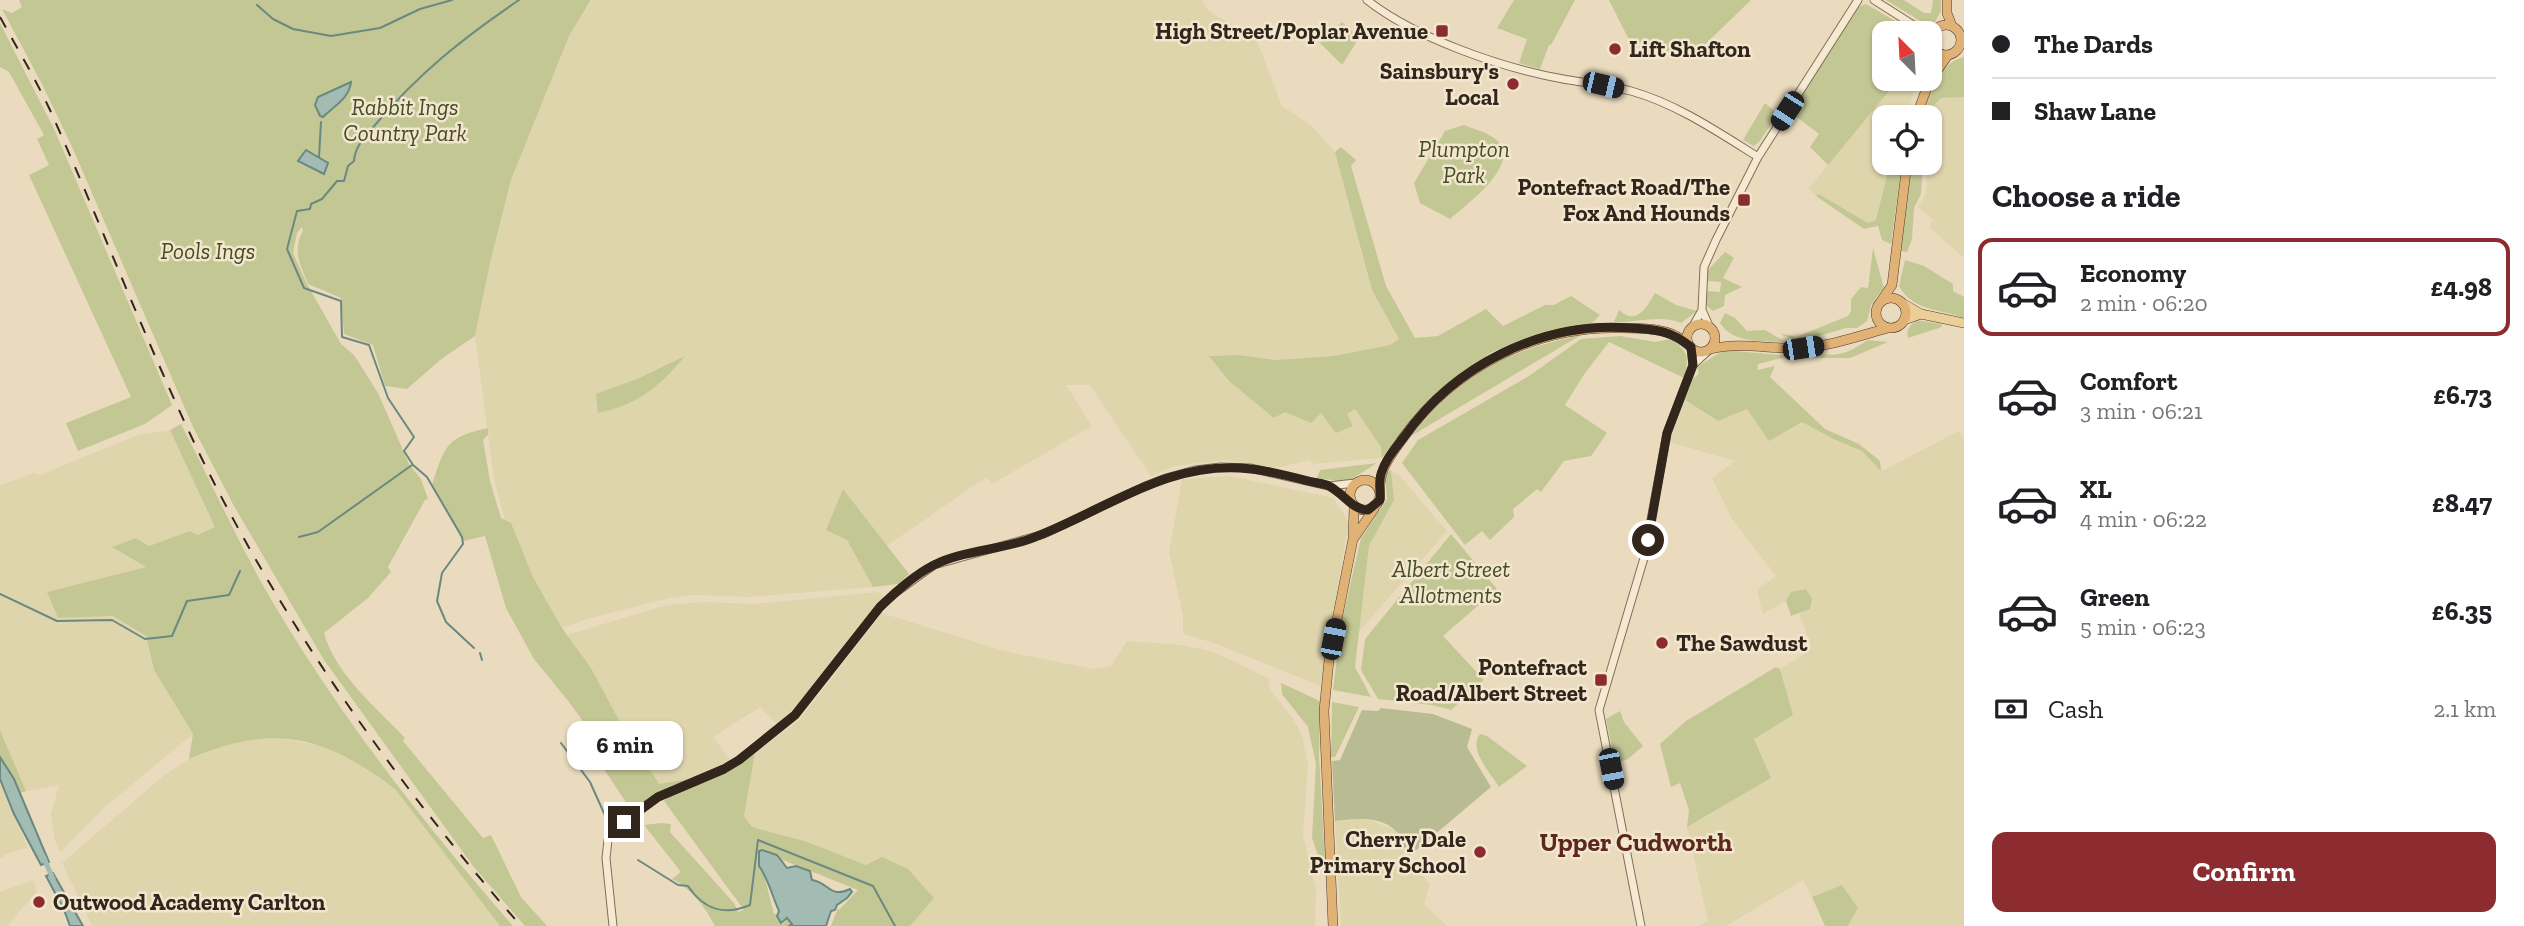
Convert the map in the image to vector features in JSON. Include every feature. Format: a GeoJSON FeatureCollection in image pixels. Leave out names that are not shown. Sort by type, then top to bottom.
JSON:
{"type":"FeatureCollection","features":[{"type":"Feature","properties":{"kind":"highway"},"geometry":{"type":"LineString","coordinates":[[1942,62],[1962,42],[1947,13],[1947,0]]}},
{"type":"Feature","properties":{"kind":"highway"},"geometry":{"type":"LineString","coordinates":[[1940,21],[1947,13]]}},
{"type":"Feature","properties":{"kind":"highway"},"geometry":{"type":"LineString","coordinates":[[1942,29],[1952,26]]}},
{"type":"Feature","properties":{"kind":"highway"},"geometry":{"type":"LineString","coordinates":[[1942,54],[1948,55]]}},
{"type":"Feature","properties":{"kind":"highway"},"geometry":{"type":"LineString","coordinates":[[1864,334],[1892,285],[1906,175]]}},
{"type":"Feature","properties":{"kind":"highway"},"geometry":{"type":"LineString","coordinates":[[1353,539],[1377,505],[1381,473],[1387,460],[1411,427],[1454,383],[1504,352],[1557,334],[1597,328],[1642,329],[1675,335],[1699,352],[1735,344],[1799,348],[1840,341],[1897,327],[1904,320],[1906,313],[1892,285]]}},
{"type":"Feature","properties":{"kind":"highway"},"geometry":{"type":"LineString","coordinates":[[1880,303],[1888,299],[1900,302]]}},
{"type":"Feature","properties":{"kind":"highway"},"geometry":{"type":"LineString","coordinates":[[1876,315],[1880,323],[1888,328]]}},
{"type":"Feature","properties":{"kind":"highway"},"geometry":{"type":"LineString","coordinates":[[1675,335],[1701,324],[1735,344]]}},
{"type":"Feature","properties":{"kind":"highway"},"geometry":{"type":"LineString","coordinates":[[1690,347],[1688,335],[1692,328]]}},
{"type":"Feature","properties":{"kind":"highway"},"geometry":{"type":"LineString","coordinates":[[1709,350],[1715,338],[1711,329]]}},
{"type":"Feature","properties":{"kind":"highway"},"geometry":{"type":"LineString","coordinates":[[1333,926],[1324,711],[1329,660],[1353,539],[1353,504],[1350,492],[1358,482],[1387,460]]}},
{"type":"Feature","properties":{"kind":"highway"},"geometry":{"type":"LineString","coordinates":[[1358,482],[1370,481],[1380,491]]}},
{"type":"Feature","properties":{"kind":"highway"},"geometry":{"type":"LineString","coordinates":[[1353,504],[1368,510],[1377,505]]}},
{"type":"Feature","properties":{"kind":"main road"},"geometry":{"type":"LineString","coordinates":[[1900,302],[1921,314],[1964,323]]}},
{"type":"Feature","properties":{"kind":"main road"},"geometry":{"type":"LineString","coordinates":[[1904,320],[1921,314]]}},
{"type":"Feature","properties":{"kind":"street"},"geometry":{"type":"LineString","coordinates":[[1367,0],[1405,25],[1500,63],[1633,92],[1661,103],[1704,124],[1758,157]]}},
{"type":"Feature","properties":{"kind":"street"},"geometry":{"type":"LineString","coordinates":[[1692,328],[1702,310],[1704,267],[1708,255],[1758,157],[1858,0]]}},
{"type":"Feature","properties":{"kind":"street"},"geometry":{"type":"LineString","coordinates":[[1874,0],[1910,21]]}},
{"type":"Feature","properties":{"kind":"street"},"geometry":{"type":"LineString","coordinates":[[1702,310],[1711,329]]}},
{"type":"Feature","properties":{"kind":"street"},"geometry":{"type":"LineString","coordinates":[[1690,347],[1693,365]]}},
{"type":"Feature","properties":{"kind":"street"},"geometry":{"type":"LineString","coordinates":[[1641,926],[1599,710],[1644,558],[1667,433],[1693,365],[1709,350]]}},
{"type":"Feature","properties":{"kind":"street"},"geometry":{"type":"LineString","coordinates":[[613,926],[606,858],[608,840],[615,830],[658,797],[724,769],[781,728],[795,715],[880,607],[934,565],[1044,534],[1143,487],[1195,470],[1250,468],[1328,486],[1358,482]]}},
{"type":"Feature","properties":{"kind":"street"},"geometry":{"type":"LineString","coordinates":[[1328,486],[1353,504]]}},
{"type":"Feature","properties":{"kind":"shaded area"},"geometry":{"type":"Polygon","coordinates":[[[592,0],[1202,0],[1209,11],[1235,27],[1253,30],[1282,106],[1311,125],[1335,152],[1372,290],[1400,339],[1390,345],[1334,356],[1275,360],[1239,355],[1210,356],[1285,411],[1347,414],[1355,409],[1381,447],[1382,458],[1313,464],[1309,460],[1276,468],[1224,460],[1175,466],[1151,476],[1090,385],[1066,385],[1092,426],[992,484],[986,477],[887,546],[843,489],[847,540],[873,587],[749,597],[693,595],[669,598],[562,628],[533,577],[511,524],[505,521],[494,479],[475,336],[511,180],[569,36],[592,0]]]}},
{"type":"Feature","properties":{"kind":"shaded area"},"geometry":{"type":"Polygon","coordinates":[[[1889,91],[1914,91],[1910,105],[1877,105],[1889,91]]]}},
{"type":"Feature","properties":{"kind":"shaded area"},"geometry":{"type":"Polygon","coordinates":[[[1964,97],[1964,258],[1929,227],[1933,220],[1918,207],[1926,193],[1927,175],[1942,175],[1942,105],[1935,105],[1941,98],[1964,97]]]}},
{"type":"Feature","properties":{"kind":"shaded area"},"geometry":{"type":"Polygon","coordinates":[[[1872,112],[1872,175],[1887,175],[1876,220],[1868,223],[1819,194],[1816,196],[1808,189],[1872,112]]]}},
{"type":"Feature","properties":{"kind":"shaded area"},"geometry":{"type":"Polygon","coordinates":[[[1685,400],[1717,421],[1747,409],[1802,422],[1862,451],[1882,471],[1959,431],[1964,439],[1964,926],[1848,926],[1858,908],[1842,885],[1812,897],[1803,880],[1726,926],[1699,926],[1708,921],[1687,827],[1771,778],[1753,739],[1793,715],[1780,669],[1804,654],[1811,646],[1799,613],[1810,609],[1791,592],[1786,601],[1763,614],[1757,590],[1776,576],[1732,519],[1712,478],[1735,461],[1669,442],[1685,400]]]}},
{"type":"Feature","properties":{"kind":"shaded area"},"geometry":{"type":"Polygon","coordinates":[[[170,430],[216,527],[198,535],[190,531],[149,546],[136,538],[113,547],[147,567],[48,592],[58,618],[113,616],[146,636],[154,670],[193,734],[105,807],[60,852],[54,837],[51,814],[59,785],[26,791],[0,730],[0,485],[34,473],[40,475],[138,435],[170,430]]]}},
{"type":"Feature","properties":{"kind":"shaded area"},"geometry":{"type":"Polygon","coordinates":[[[1391,470],[1400,476],[1447,531],[1359,632],[1369,546],[1394,500],[1391,470]]]}},
{"type":"Feature","properties":{"kind":"shaded area"},"geometry":{"type":"Polygon","coordinates":[[[1230,476],[1333,498],[1349,522],[1320,686],[1217,644],[1183,634],[1183,616],[1169,552],[1182,479],[1230,476]]]}},
{"type":"Feature","properties":{"kind":"shaded area"},"geometry":{"type":"Polygon","coordinates":[[[879,592],[883,596],[880,603],[835,656],[794,712],[779,726],[760,707],[713,737],[731,761],[696,778],[659,785],[621,724],[591,668],[567,635],[666,605],[703,602],[754,604],[879,592]]]}},
{"type":"Feature","properties":{"kind":"shaded area"},"geometry":{"type":"Polygon","coordinates":[[[882,613],[1004,651],[1094,669],[1111,666],[1127,641],[1183,645],[1214,652],[1268,678],[1270,689],[1302,735],[1308,764],[1303,835],[1316,889],[1315,926],[910,926],[934,898],[866,865],[806,841],[752,827],[744,816],[755,753],[799,720],[882,613]]]}},
{"type":"Feature","properties":{"kind":"shaded area"},"geometry":{"type":"Polygon","coordinates":[[[280,738],[326,747],[352,759],[395,789],[500,926],[92,926],[62,863],[167,773],[189,759],[232,742],[280,738]]]}},
{"type":"Feature","properties":{"kind":"shaded area"},"geometry":{"type":"Polygon","coordinates":[[[0,785],[28,848],[8,853],[0,859],[0,785]]]}},
{"type":"Feature","properties":{"kind":"shaded area"},"geometry":{"type":"Polygon","coordinates":[[[1368,819],[1397,831],[1408,857],[1430,884],[1424,904],[1447,926],[1341,926],[1335,821],[1368,819]]]}},
{"type":"Feature","properties":{"kind":"shaded area"},"geometry":{"type":"Polygon","coordinates":[[[33,880],[37,891],[7,926],[0,926],[0,892],[33,880]]]}},
{"type":"Feature","properties":{"kind":"green space"},"geometry":{"type":"Polygon","coordinates":[[[19,0],[591,0],[569,36],[511,180],[475,336],[440,360],[407,389],[385,386],[373,345],[344,334],[341,298],[308,284],[298,251],[302,227],[297,233],[293,253],[306,282],[341,344],[354,355],[378,393],[409,464],[421,479],[428,499],[388,567],[391,572],[368,598],[324,633],[329,648],[347,676],[405,738],[403,741],[483,838],[491,835],[521,897],[547,926],[525,926],[473,866],[324,660],[234,506],[193,427],[73,149],[2,9],[12,13],[22,7],[19,0]]]}},
{"type":"Feature","properties":{"kind":"green space"},"geometry":{"type":"Polygon","coordinates":[[[1514,0],[1575,0],[1549,45],[1540,69],[1519,63],[1527,39],[1497,28],[1514,0]]]}},
{"type":"Feature","properties":{"kind":"green space"},"geometry":{"type":"Polygon","coordinates":[[[1609,0],[1751,0],[1690,59],[1628,38],[1609,0]]]}},
{"type":"Feature","properties":{"kind":"green space"},"geometry":{"type":"Polygon","coordinates":[[[1886,0],[1904,0],[1924,13],[1931,13],[1933,0],[1941,0],[1941,11],[1936,21],[1920,21],[1886,0]]]}},
{"type":"Feature","properties":{"kind":"green space"},"geometry":{"type":"Polygon","coordinates":[[[1866,4],[1895,21],[1872,21],[1872,91],[1889,91],[1878,105],[1872,105],[1872,112],[1828,165],[1810,147],[1819,134],[1790,112],[1858,7],[1866,4]]]}},
{"type":"Feature","properties":{"kind":"green space"},"geometry":{"type":"Polygon","coordinates":[[[1342,22],[1359,38],[1342,65],[1320,43],[1342,22]]]}},
{"type":"Feature","properties":{"kind":"green space"},"geometry":{"type":"Polygon","coordinates":[[[0,23],[55,131],[172,405],[145,424],[78,451],[66,423],[131,397],[29,175],[49,165],[37,139],[44,135],[9,72],[0,67],[0,23]]]}},
{"type":"Feature","properties":{"kind":"green space"},"geometry":{"type":"Polygon","coordinates":[[[1964,57],[1964,97],[1941,98],[1935,105],[1926,105],[1931,91],[1942,91],[1942,72],[1964,57]]]}},
{"type":"Feature","properties":{"kind":"green space"},"geometry":{"type":"Polygon","coordinates":[[[1765,103],[1778,114],[1754,146],[1743,140],[1765,103]]]}},
{"type":"Feature","properties":{"kind":"green space","name":"Plumpton Park"},"geometry":{"type":"Polygon","coordinates":[[[1464,125],[1494,138],[1502,148],[1503,159],[1490,182],[1450,219],[1420,203],[1414,183],[1445,131],[1464,125]]]}},
{"type":"Feature","properties":{"kind":"green space"},"geometry":{"type":"Polygon","coordinates":[[[1341,147],[1356,160],[1351,166],[1386,286],[1415,338],[1438,336],[1486,309],[1503,326],[1545,305],[1554,305],[1571,296],[1600,315],[1591,324],[1542,334],[1492,352],[1450,382],[1412,419],[1382,458],[1381,447],[1355,409],[1347,414],[1353,426],[1336,433],[1321,413],[1311,423],[1285,412],[1274,418],[1229,381],[1209,356],[1239,355],[1275,360],[1334,356],[1390,345],[1399,339],[1372,290],[1335,152],[1341,147]]]}},
{"type":"Feature","properties":{"kind":"green space"},"geometry":{"type":"Polygon","coordinates":[[[1887,175],[1900,175],[1891,244],[1882,240],[1878,226],[1864,229],[1816,196],[1819,194],[1868,223],[1876,220],[1887,175]]]}},
{"type":"Feature","properties":{"kind":"green space"},"geometry":{"type":"Polygon","coordinates":[[[1910,175],[1922,175],[1921,194],[1914,208],[1912,239],[1907,252],[1901,251],[1910,175]]]}},
{"type":"Feature","properties":{"kind":"green space"},"geometry":{"type":"Polygon","coordinates":[[[1873,248],[1884,288],[1871,305],[1867,321],[1857,328],[1846,328],[1798,342],[1779,333],[1796,337],[1848,316],[1851,299],[1861,287],[1868,288],[1873,248]]]}},
{"type":"Feature","properties":{"kind":"green space"},"geometry":{"type":"Polygon","coordinates":[[[1725,252],[1734,258],[1723,278],[1742,287],[1725,295],[1724,306],[1713,311],[1706,305],[1707,291],[1720,292],[1721,282],[1708,281],[1708,270],[1725,252]]]}},
{"type":"Feature","properties":{"kind":"green space"},"geometry":{"type":"Polygon","coordinates":[[[1905,260],[1924,266],[1953,284],[1953,291],[1964,297],[1964,318],[1919,305],[1905,294],[1899,286],[1905,260]]]}},
{"type":"Feature","properties":{"kind":"green space"},"geometry":{"type":"Polygon","coordinates":[[[1655,293],[1676,305],[1697,311],[1681,323],[1656,319],[1614,322],[1619,310],[1636,316],[1655,293]]]}},
{"type":"Feature","properties":{"kind":"green space"},"geometry":{"type":"Polygon","coordinates":[[[1725,313],[1735,318],[1747,331],[1765,330],[1786,342],[1750,340],[1733,335],[1720,323],[1725,313]]]}},
{"type":"Feature","properties":{"kind":"green space"},"geometry":{"type":"Polygon","coordinates":[[[1917,320],[1941,324],[1942,327],[1908,338],[1909,328],[1917,320]]]}},
{"type":"Feature","properties":{"kind":"green space"},"geometry":{"type":"Polygon","coordinates":[[[1581,335],[1411,436],[1447,396],[1486,368],[1530,349],[1581,335]]]}},
{"type":"Feature","properties":{"kind":"green space"},"geometry":{"type":"Polygon","coordinates":[[[1620,336],[1655,342],[1671,339],[1686,356],[1684,378],[1609,342],[1565,405],[1607,433],[1591,456],[1564,461],[1541,492],[1537,489],[1513,509],[1514,517],[1490,540],[1482,531],[1465,545],[1402,463],[1418,440],[1529,376],[1581,339],[1620,336]]]}},
{"type":"Feature","properties":{"kind":"green space"},"geometry":{"type":"Polygon","coordinates":[[[1868,340],[1888,342],[1850,358],[1814,358],[1813,353],[1842,353],[1868,340]]]}},
{"type":"Feature","properties":{"kind":"green space"},"geometry":{"type":"Polygon","coordinates":[[[1724,350],[1790,356],[1758,364],[1757,370],[1775,366],[1770,377],[1825,429],[1859,444],[1880,461],[1881,471],[1862,451],[1802,422],[1769,441],[1747,409],[1718,421],[1685,400],[1693,379],[1699,373],[1697,367],[1724,350]]]}},
{"type":"Feature","properties":{"kind":"green space"},"geometry":{"type":"Polygon","coordinates":[[[685,356],[647,393],[625,405],[598,413],[596,394],[637,379],[685,356]]]}},
{"type":"Feature","properties":{"kind":"green space"},"geometry":{"type":"Polygon","coordinates":[[[181,424],[260,580],[316,671],[346,716],[411,802],[513,926],[500,926],[395,789],[369,770],[320,746],[272,738],[219,748],[189,759],[193,734],[154,670],[146,636],[113,616],[58,618],[47,592],[146,567],[112,547],[136,538],[149,546],[190,531],[198,535],[215,527],[170,430],[181,424]]]}},
{"type":"Feature","properties":{"kind":"green space"},"geometry":{"type":"Polygon","coordinates":[[[488,428],[488,435],[483,440],[490,481],[501,518],[511,523],[533,577],[562,628],[591,668],[621,724],[659,784],[696,778],[664,790],[632,811],[605,771],[600,745],[534,659],[506,608],[485,536],[463,541],[432,485],[449,445],[463,435],[488,428]]]}},
{"type":"Feature","properties":{"kind":"green space"},"geometry":{"type":"Polygon","coordinates":[[[1377,463],[1347,482],[1317,478],[1320,470],[1377,463]]]}},
{"type":"Feature","properties":{"kind":"green space"},"geometry":{"type":"Polygon","coordinates":[[[1391,470],[1394,500],[1369,546],[1355,667],[1371,697],[1333,690],[1341,625],[1361,538],[1387,499],[1385,475],[1391,470]]]}},
{"type":"Feature","properties":{"kind":"green space"},"geometry":{"type":"Polygon","coordinates":[[[843,489],[909,574],[898,584],[873,587],[847,540],[826,530],[843,489]]]}},
{"type":"Feature","properties":{"kind":"green space","name":"Albert Street Allotments"},"geometry":{"type":"Polygon","coordinates":[[[1451,534],[1497,589],[1443,636],[1484,680],[1451,710],[1432,705],[1378,699],[1361,670],[1365,639],[1451,534]]]}},
{"type":"Feature","properties":{"kind":"green space"},"geometry":{"type":"Polygon","coordinates":[[[1806,589],[1812,599],[1810,609],[1791,616],[1786,601],[1791,592],[1806,589]]]}},
{"type":"Feature","properties":{"kind":"green space"},"geometry":{"type":"Polygon","coordinates":[[[1776,667],[1780,669],[1793,715],[1754,739],[1771,778],[1687,827],[1689,810],[1680,783],[1671,787],[1660,744],[1686,721],[1776,667]]]}},
{"type":"Feature","properties":{"kind":"green space"},"geometry":{"type":"Polygon","coordinates":[[[1281,683],[1320,701],[1319,756],[1326,878],[1312,838],[1316,764],[1308,727],[1282,694],[1281,683]]]}},
{"type":"Feature","properties":{"kind":"green space"},"geometry":{"type":"Polygon","coordinates":[[[1332,702],[1359,707],[1335,757],[1331,757],[1332,702]]]}},
{"type":"Feature","properties":{"kind":"green space"},"geometry":{"type":"Polygon","coordinates":[[[1381,708],[1433,714],[1472,729],[1467,747],[1491,787],[1408,857],[1400,836],[1382,822],[1367,819],[1335,821],[1332,761],[1340,760],[1362,710],[1378,711],[1381,708]]]}},
{"type":"Feature","properties":{"kind":"green space"},"geometry":{"type":"Polygon","coordinates":[[[1620,711],[1624,722],[1643,746],[1628,759],[1619,762],[1614,758],[1606,719],[1620,711]]]}},
{"type":"Feature","properties":{"kind":"green space"},"geometry":{"type":"Polygon","coordinates":[[[0,730],[26,791],[20,793],[0,757],[0,730]]]}},
{"type":"Feature","properties":{"kind":"green space"},"geometry":{"type":"Polygon","coordinates":[[[1480,734],[1487,736],[1527,766],[1499,787],[1478,754],[1477,740],[1480,734]]]}},
{"type":"Feature","properties":{"kind":"green space"},"geometry":{"type":"Polygon","coordinates":[[[755,753],[744,816],[752,827],[805,841],[866,865],[882,857],[908,869],[934,898],[910,926],[831,926],[838,908],[839,910],[858,890],[765,853],[762,867],[774,914],[782,925],[789,917],[792,926],[715,926],[697,899],[672,879],[681,872],[644,825],[671,824],[670,832],[734,903],[738,912],[744,910],[664,801],[677,791],[722,773],[755,753]]]}},
{"type":"Feature","properties":{"kind":"green space"},"geometry":{"type":"Polygon","coordinates":[[[1842,885],[1858,908],[1848,926],[1825,926],[1812,897],[1842,885]]]}},
{"type":"Feature","properties":{"kind":"water"},"geometry":{"type":"Polygon","coordinates":[[[351,82],[344,98],[323,117],[320,116],[315,105],[318,97],[351,82]]]}},
{"type":"Feature","properties":{"kind":"water"},"geometry":{"type":"Polygon","coordinates":[[[306,150],[328,163],[324,174],[298,161],[306,150]]]}},
{"type":"Feature","properties":{"kind":"water"},"geometry":{"type":"Polygon","coordinates":[[[0,757],[14,779],[49,862],[41,865],[14,814],[0,779],[0,757]]]}},
{"type":"Feature","properties":{"kind":"water"},"geometry":{"type":"Polygon","coordinates":[[[759,851],[777,855],[787,868],[796,866],[810,871],[812,880],[833,891],[843,892],[850,889],[852,892],[847,898],[831,911],[826,926],[789,926],[792,924],[787,918],[781,923],[768,882],[759,866],[759,851]]]}},
{"type":"Feature","properties":{"kind":"water"},"geometry":{"type":"Polygon","coordinates":[[[53,873],[83,926],[70,926],[46,876],[53,873]]]}},
{"type":"Feature","properties":{"kind":"waterway"},"geometry":{"type":"LineString","coordinates":[[257,5],[273,19],[293,29],[331,36],[380,28],[420,9],[452,0]]}},
{"type":"Feature","properties":{"kind":"waterway"},"geometry":{"type":"LineString","coordinates":[[474,648],[446,622],[437,601],[442,573],[463,544],[462,537],[427,477],[413,465],[404,451],[414,437],[388,398],[369,345],[342,337],[341,301],[304,288],[287,249],[297,211],[310,209],[311,204],[322,199],[337,181],[344,181],[348,166],[354,161],[361,142],[392,106],[442,57],[519,0]]}},
{"type":"Feature","properties":{"kind":"waterway"},"geometry":{"type":"LineString","coordinates":[[319,157],[321,122]]}},
{"type":"Feature","properties":{"kind":"waterway"},"geometry":{"type":"LineString","coordinates":[[299,537],[318,532],[412,465]]}},
{"type":"Feature","properties":{"kind":"waterway"},"geometry":{"type":"LineString","coordinates":[[0,594],[57,621],[112,620],[145,639],[172,636],[187,601],[229,595],[240,571]]}},
{"type":"Feature","properties":{"kind":"waterway"},"geometry":{"type":"LineString","coordinates":[[480,653],[482,660]]}},
{"type":"Feature","properties":{"kind":"waterway"},"geometry":{"type":"LineString","coordinates":[[561,743],[590,782],[608,822]]}},
{"type":"Feature","properties":{"kind":"waterway"},"geometry":{"type":"LineString","coordinates":[[638,860],[678,885],[688,886],[701,901],[715,909],[732,910],[750,905],[758,840],[873,886],[895,926]]}},
{"type":"Feature","properties":{"kind":"waterway"},"geometry":{"type":"LineString","coordinates":[[43,856],[53,879]]}},
{"type":"Feature","properties":{"kind":"railway"},"geometry":{"type":"LineString","coordinates":[[0,17],[50,110],[162,373],[234,522],[307,644],[346,703],[431,818],[521,926]]}},
{"type":"Feature","properties":{"kind":"place","name":"High Street/Poplar Avenue"},"geometry":{"type":"Point","coordinates":[1442,31]}},
{"type":"Feature","properties":{"kind":"place","name":"Lift Shafton"},"geometry":{"type":"Point","coordinates":[1615,49]}},
{"type":"Feature","properties":{"kind":"place","name":"Sainsbury's Local"},"geometry":{"type":"Point","coordinates":[1513,84]}},
{"type":"Feature","properties":{"kind":"place","name":"Pontefract Road/The Fox And Hounds"},"geometry":{"type":"Point","coordinates":[1744,200]}},
{"type":"Feature","properties":{"kind":"place","name":"The Sawdust"},"geometry":{"type":"Point","coordinates":[1662,643]}},
{"type":"Feature","properties":{"kind":"place","name":"Pontefract Road/Albert Street"},"geometry":{"type":"Point","coordinates":[1601,680]}},
{"type":"Feature","properties":{"kind":"place","name":"Cherry Dale Primary School"},"geometry":{"type":"Point","coordinates":[1480,852]}},
{"type":"Feature","properties":{"kind":"place","name":"Outwood Academy Carlton"},"geometry":{"type":"Point","coordinates":[39,902]}},
{"type":"Feature","properties":{"kind":"district","name":"Upper Cudworth"},"geometry":{"type":"Point","coordinates":[1636,842]}},
{"type":"Feature","properties":{"kind":"route"},"geometry":{"type":"LineString","coordinates":[[624,822],[657,798],[724,769],[781,728],[795,715],[880,607],[934,565],[1044,534],[1143,487],[1195,470],[1250,468],[1279,474],[1328,486],[1358,509],[1368,510],[1380,500],[1381,473],[1387,460],[1426,410],[1454,383],[1484,363],[1534,340],[1579,330],[1626,328],[1675,335],[1691,347],[1693,365],[1667,433],[1648,540]]}},
{"type":"Feature","properties":{"kind":"park label","name":"Rabbit Ings Country Park"},"geometry":{"type":"Point","coordinates":[405,120]}},
{"type":"Feature","properties":{"kind":"park label","name":"Pools Ings"},"geometry":{"type":"Point","coordinates":[208,251]}}]}
